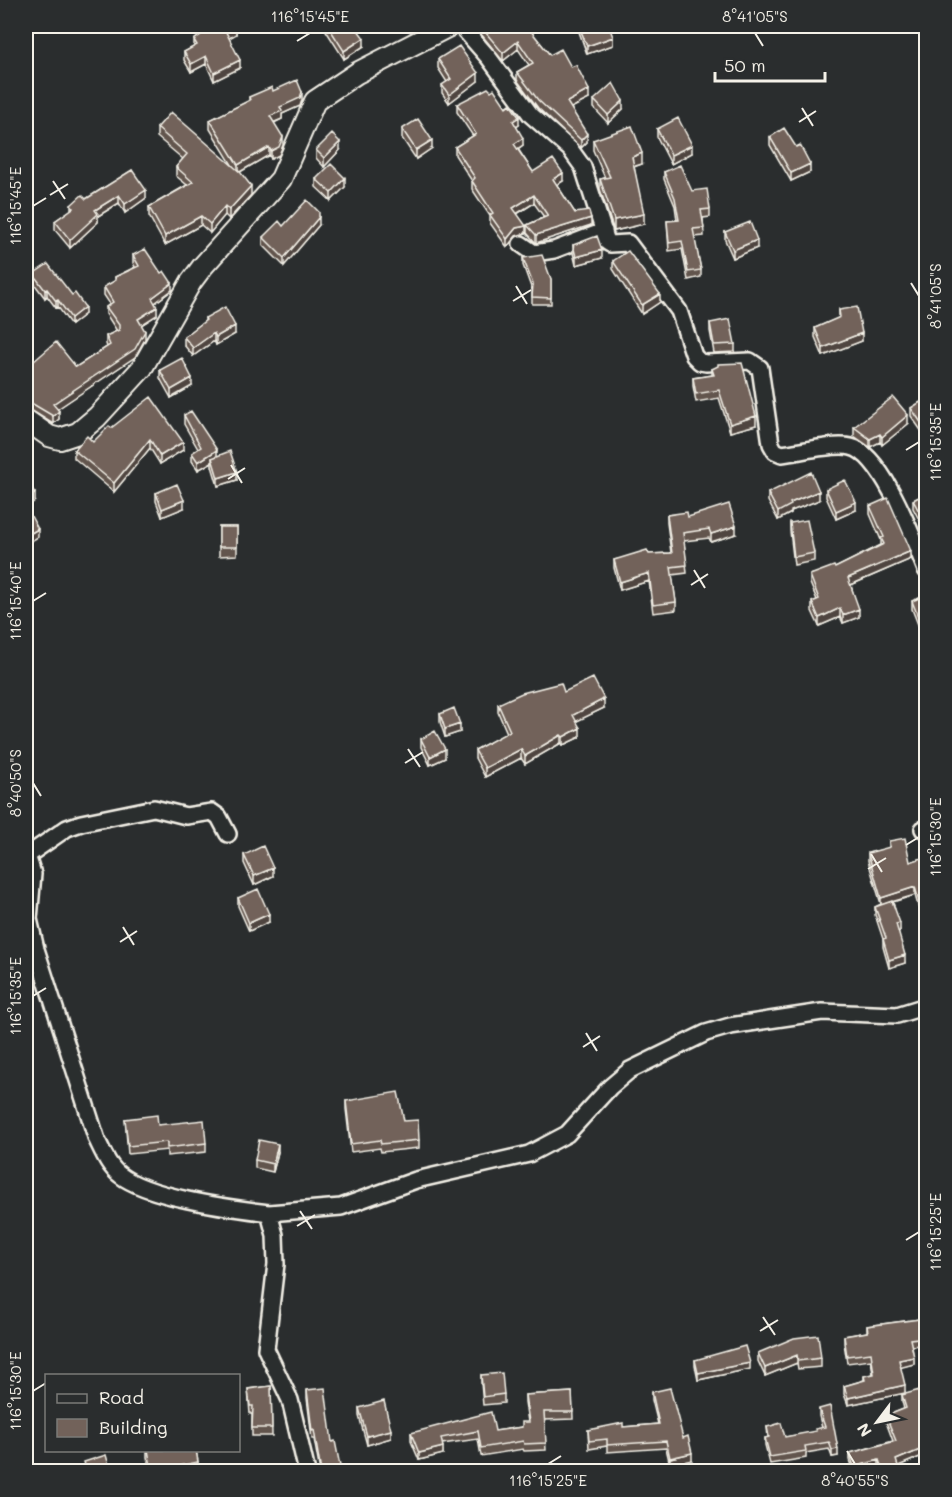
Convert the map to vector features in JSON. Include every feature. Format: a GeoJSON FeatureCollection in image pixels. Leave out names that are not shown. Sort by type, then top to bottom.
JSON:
{"type":"FeatureCollection","features":[{"type":"Feature","properties":{"kind":"street"},"geometry":{"type":"LineString","coordinates":[[26,420],[49,436],[60,439],[78,433],[97,417],[138,373],[191,282],[203,266],[281,179],[315,102],[357,73],[449,26]]}},
{"type":"Feature","properties":{"kind":"street"},"geometry":{"type":"LineString","coordinates":[[461,26],[489,58],[531,115],[570,149],[583,167],[610,244],[628,243],[662,287],[679,311],[694,356],[700,362],[750,361],[760,368],[771,444],[775,451],[782,454],[849,446],[871,461],[893,493],[927,570]]}},
{"type":"Feature","properties":{"kind":"street"},"geometry":{"type":"LineString","coordinates":[[521,244],[534,253],[554,250],[604,231]]}},
{"type":"Feature","properties":{"kind":"street"},"geometry":{"type":"LineString","coordinates":[[228,834],[219,817],[212,812],[186,816],[154,808],[72,825],[27,853],[33,874],[29,919],[36,949],[97,1140],[107,1160],[120,1176],[201,1203],[269,1214],[340,1207],[416,1180],[529,1154],[567,1134],[610,1087],[630,1070],[706,1033],[730,1026],[822,1012],[897,1015],[927,1006]]}},
{"type":"Feature","properties":{"kind":"street"},"geometry":{"type":"LineString","coordinates":[[269,1214],[277,1252],[266,1349],[290,1400],[307,1472]]}},
{"type":"Feature","properties":{"kind":"building"},"geometry":{"type":"Polygon","coordinates":[[[209,26],[236,26],[226,32],[240,60],[214,73],[206,56],[191,64],[184,52],[197,45],[194,40],[210,28],[209,26]]]}},
{"type":"Feature","properties":{"kind":"building"},"geometry":{"type":"Polygon","coordinates":[[[328,26],[355,26],[364,38],[344,51],[328,26]]]}},
{"type":"Feature","properties":{"kind":"building"},"geometry":{"type":"Polygon","coordinates":[[[480,26],[527,26],[550,55],[561,49],[571,67],[576,65],[589,90],[567,102],[587,134],[581,140],[538,100],[517,72],[533,63],[518,41],[503,53],[480,26]]]}},
{"type":"Feature","properties":{"kind":"building"},"geometry":{"type":"Polygon","coordinates":[[[579,26],[609,26],[613,37],[587,46],[579,26]]]}},
{"type":"Feature","properties":{"kind":"building"},"geometry":{"type":"Polygon","coordinates":[[[459,46],[478,73],[449,95],[442,85],[451,79],[438,59],[459,46]]]}},
{"type":"Feature","properties":{"kind":"building"},"geometry":{"type":"Polygon","coordinates":[[[297,80],[302,92],[300,98],[280,107],[282,111],[270,116],[283,137],[279,147],[271,151],[269,147],[238,165],[210,120],[250,100],[249,97],[272,87],[273,91],[297,80]]]}},
{"type":"Feature","properties":{"kind":"building"},"geometry":{"type":"Polygon","coordinates":[[[613,83],[623,101],[608,115],[594,100],[613,83]]]}},
{"type":"Feature","properties":{"kind":"building"},"geometry":{"type":"Polygon","coordinates":[[[488,88],[491,91],[494,89],[506,107],[510,104],[519,117],[513,121],[523,138],[514,144],[533,172],[553,159],[563,173],[553,179],[575,213],[589,211],[591,218],[536,235],[527,225],[548,216],[534,195],[513,208],[526,226],[516,228],[507,239],[490,215],[493,213],[472,181],[475,178],[455,147],[476,134],[457,104],[488,88]]]}},
{"type":"Feature","properties":{"kind":"building"},"geometry":{"type":"Polygon","coordinates":[[[171,112],[241,173],[251,186],[229,210],[225,206],[210,224],[201,216],[165,236],[149,207],[193,182],[176,167],[187,154],[157,128],[171,112]]]}},
{"type":"Feature","properties":{"kind":"building"},"geometry":{"type":"Polygon","coordinates":[[[678,118],[692,145],[671,155],[657,129],[678,118]]]}},
{"type":"Feature","properties":{"kind":"building"},"geometry":{"type":"Polygon","coordinates":[[[418,119],[432,140],[416,150],[402,129],[418,119]]]}},
{"type":"Feature","properties":{"kind":"building"},"geometry":{"type":"Polygon","coordinates":[[[632,126],[642,153],[632,157],[644,214],[614,220],[600,179],[610,177],[593,140],[632,126]]]}},
{"type":"Feature","properties":{"kind":"building"},"geometry":{"type":"Polygon","coordinates":[[[784,128],[796,147],[800,145],[810,164],[791,173],[770,137],[784,128]]]}},
{"type":"Feature","properties":{"kind":"building"},"geometry":{"type":"Polygon","coordinates":[[[332,134],[340,142],[324,158],[316,150],[332,134]]]}},
{"type":"Feature","properties":{"kind":"building"},"geometry":{"type":"Polygon","coordinates":[[[331,164],[345,178],[331,193],[316,179],[331,164]]]}},
{"type":"Feature","properties":{"kind":"building"},"geometry":{"type":"Polygon","coordinates":[[[680,165],[692,191],[707,189],[710,209],[701,210],[704,228],[693,229],[701,270],[688,272],[682,241],[669,243],[667,221],[679,220],[675,198],[664,172],[680,165]]]}},
{"type":"Feature","properties":{"kind":"building"},"geometry":{"type":"Polygon","coordinates":[[[132,170],[146,190],[125,204],[119,195],[95,210],[98,214],[70,240],[55,221],[73,208],[71,205],[82,195],[86,199],[132,170]]]}},
{"type":"Feature","properties":{"kind":"building"},"geometry":{"type":"Polygon","coordinates":[[[307,200],[319,212],[319,217],[284,258],[263,237],[279,221],[283,226],[307,200]]]}},
{"type":"Feature","properties":{"kind":"building"},"geometry":{"type":"Polygon","coordinates":[[[750,222],[757,240],[733,250],[725,232],[750,222]]]}},
{"type":"Feature","properties":{"kind":"building"},"geometry":{"type":"Polygon","coordinates":[[[597,236],[602,250],[576,257],[573,245],[597,236]]]}},
{"type":"Feature","properties":{"kind":"building"},"geometry":{"type":"Polygon","coordinates":[[[145,249],[161,273],[164,271],[172,283],[152,298],[157,307],[138,319],[145,331],[135,349],[53,404],[59,411],[53,416],[26,400],[26,368],[56,342],[76,367],[110,345],[106,336],[119,330],[119,325],[106,307],[113,302],[104,287],[116,280],[115,277],[139,266],[133,255],[145,249]]]}},
{"type":"Feature","properties":{"kind":"building"},"geometry":{"type":"Polygon","coordinates":[[[628,251],[660,294],[642,305],[613,261],[628,251]]]}},
{"type":"Feature","properties":{"kind":"building"},"geometry":{"type":"Polygon","coordinates":[[[542,255],[551,279],[551,298],[532,297],[533,284],[523,258],[542,255]]]}},
{"type":"Feature","properties":{"kind":"building"},"geometry":{"type":"Polygon","coordinates":[[[48,264],[72,295],[75,293],[85,307],[71,318],[58,300],[56,301],[47,289],[45,290],[33,274],[48,264]]]}},
{"type":"Feature","properties":{"kind":"building"},"geometry":{"type":"Polygon","coordinates":[[[225,307],[235,326],[216,337],[214,333],[193,348],[184,337],[206,320],[205,318],[225,307]]]}},
{"type":"Feature","properties":{"kind":"building"},"geometry":{"type":"Polygon","coordinates":[[[857,307],[862,333],[823,348],[815,328],[840,317],[839,310],[857,307]]]}},
{"type":"Feature","properties":{"kind":"building"},"geometry":{"type":"Polygon","coordinates":[[[730,319],[735,344],[714,345],[710,323],[730,319]]]}},
{"type":"Feature","properties":{"kind":"building"},"geometry":{"type":"Polygon","coordinates":[[[182,358],[192,378],[171,390],[160,370],[182,358]]]}},
{"type":"Feature","properties":{"kind":"building"},"geometry":{"type":"Polygon","coordinates":[[[742,363],[756,416],[730,424],[719,390],[696,394],[693,378],[714,375],[712,369],[718,364],[742,363]]]}},
{"type":"Feature","properties":{"kind":"building"},"geometry":{"type":"Polygon","coordinates":[[[151,397],[183,442],[160,456],[150,439],[114,483],[74,450],[87,436],[93,442],[109,426],[111,428],[151,397]]]}},
{"type":"Feature","properties":{"kind":"building"},"geometry":{"type":"Polygon","coordinates":[[[893,397],[908,415],[882,437],[880,434],[870,439],[854,427],[893,397]]]}},
{"type":"Feature","properties":{"kind":"building"},"geometry":{"type":"Polygon","coordinates":[[[927,398],[927,431],[911,408],[927,398]]]}},
{"type":"Feature","properties":{"kind":"building"},"geometry":{"type":"Polygon","coordinates":[[[191,411],[217,450],[198,462],[192,453],[201,447],[184,415],[191,411]]]}},
{"type":"Feature","properties":{"kind":"building"},"geometry":{"type":"Polygon","coordinates":[[[230,451],[237,472],[218,478],[212,458],[230,451]]]}},
{"type":"Feature","properties":{"kind":"building"},"geometry":{"type":"Polygon","coordinates":[[[811,472],[819,491],[790,503],[791,505],[778,512],[768,493],[811,472]]]}},
{"type":"Feature","properties":{"kind":"building"},"geometry":{"type":"Polygon","coordinates":[[[26,480],[35,493],[26,500],[26,480]]]}},
{"type":"Feature","properties":{"kind":"building"},"geometry":{"type":"Polygon","coordinates":[[[845,480],[856,502],[836,511],[826,489],[845,480]]]}},
{"type":"Feature","properties":{"kind":"building"},"geometry":{"type":"Polygon","coordinates":[[[177,484],[184,500],[162,509],[156,493],[177,484]]]}},
{"type":"Feature","properties":{"kind":"building"},"geometry":{"type":"Polygon","coordinates":[[[927,493],[927,515],[922,517],[913,500],[927,493]]]}},
{"type":"Feature","properties":{"kind":"building"},"geometry":{"type":"Polygon","coordinates":[[[888,498],[911,551],[848,578],[859,609],[843,615],[840,608],[819,618],[812,602],[819,599],[810,575],[834,566],[835,568],[884,544],[881,538],[884,537],[870,506],[888,498]]]}},
{"type":"Feature","properties":{"kind":"building"},"geometry":{"type":"Polygon","coordinates":[[[729,504],[736,526],[711,534],[709,529],[683,533],[687,565],[671,567],[676,602],[653,605],[649,573],[620,582],[614,560],[647,550],[649,554],[672,553],[667,515],[687,512],[688,517],[729,504]]]}},
{"type":"Feature","properties":{"kind":"building"},"geometry":{"type":"Polygon","coordinates":[[[26,510],[38,529],[26,536],[26,510]]]}},
{"type":"Feature","properties":{"kind":"building"},"geometry":{"type":"Polygon","coordinates":[[[807,520],[814,553],[794,557],[790,523],[807,520]]]}},
{"type":"Feature","properties":{"kind":"building"},"geometry":{"type":"Polygon","coordinates":[[[219,527],[237,527],[237,547],[219,547],[219,527]]]}},
{"type":"Feature","properties":{"kind":"building"},"geometry":{"type":"Polygon","coordinates":[[[927,595],[927,616],[919,619],[912,601],[927,595]]]}},
{"type":"Feature","properties":{"kind":"building"},"geometry":{"type":"Polygon","coordinates":[[[593,678],[604,699],[573,715],[580,728],[563,737],[561,735],[525,756],[521,749],[485,768],[475,750],[510,731],[498,704],[522,693],[561,683],[564,692],[593,678]]]}},
{"type":"Feature","properties":{"kind":"building"},"geometry":{"type":"Polygon","coordinates":[[[454,708],[460,724],[445,729],[440,714],[454,708]]]}},
{"type":"Feature","properties":{"kind":"building"},"geometry":{"type":"Polygon","coordinates":[[[435,731],[445,749],[430,757],[421,739],[435,731]]]}},
{"type":"Feature","properties":{"kind":"building"},"geometry":{"type":"Polygon","coordinates":[[[905,838],[910,862],[922,858],[927,872],[927,930],[915,887],[881,898],[868,853],[890,847],[889,841],[905,838]]]}},
{"type":"Feature","properties":{"kind":"building"},"geometry":{"type":"Polygon","coordinates":[[[263,846],[273,868],[254,876],[244,855],[263,846]]]}},
{"type":"Feature","properties":{"kind":"building"},"geometry":{"type":"Polygon","coordinates":[[[258,889],[269,914],[249,923],[238,898],[258,889]]]}},
{"type":"Feature","properties":{"kind":"building"},"geometry":{"type":"Polygon","coordinates":[[[892,901],[900,923],[896,924],[905,955],[889,960],[883,939],[886,938],[875,907],[892,901]]]}},
{"type":"Feature","properties":{"kind":"building"},"geometry":{"type":"Polygon","coordinates":[[[398,1092],[404,1121],[418,1120],[419,1140],[381,1144],[380,1140],[351,1144],[346,1101],[398,1092]]]}},
{"type":"Feature","properties":{"kind":"building"},"geometry":{"type":"Polygon","coordinates":[[[157,1115],[158,1125],[204,1120],[206,1143],[167,1148],[167,1142],[128,1146],[125,1119],[157,1115]]]}},
{"type":"Feature","properties":{"kind":"building"},"geometry":{"type":"Polygon","coordinates":[[[259,1140],[278,1144],[273,1164],[255,1160],[259,1140]]]}},
{"type":"Feature","properties":{"kind":"building"},"geometry":{"type":"Polygon","coordinates":[[[927,1318],[927,1337],[910,1339],[914,1357],[899,1360],[905,1385],[848,1398],[844,1386],[865,1380],[864,1376],[874,1374],[871,1353],[847,1356],[844,1336],[868,1332],[867,1326],[927,1318]]]}},
{"type":"Feature","properties":{"kind":"building"},"geometry":{"type":"Polygon","coordinates":[[[818,1335],[821,1358],[798,1361],[797,1355],[765,1368],[758,1353],[794,1338],[818,1335]]]}},
{"type":"Feature","properties":{"kind":"building"},"geometry":{"type":"Polygon","coordinates":[[[745,1346],[750,1363],[698,1373],[695,1360],[745,1346]]]}},
{"type":"Feature","properties":{"kind":"building"},"geometry":{"type":"Polygon","coordinates":[[[502,1373],[504,1394],[483,1397],[481,1375],[502,1373]]]}},
{"type":"Feature","properties":{"kind":"building"},"geometry":{"type":"Polygon","coordinates":[[[271,1386],[272,1428],[252,1428],[253,1406],[250,1406],[248,1389],[271,1386]]]}},
{"type":"Feature","properties":{"kind":"building"},"geometry":{"type":"Polygon","coordinates":[[[325,1388],[332,1442],[335,1441],[341,1471],[321,1472],[314,1430],[312,1431],[307,1390],[325,1388]]]}},
{"type":"Feature","properties":{"kind":"building"},"geometry":{"type":"Polygon","coordinates":[[[670,1388],[683,1438],[688,1436],[692,1453],[670,1458],[666,1441],[607,1445],[607,1439],[589,1441],[588,1430],[623,1423],[623,1427],[659,1424],[652,1392],[670,1388]]]}},
{"type":"Feature","properties":{"kind":"building"},"geometry":{"type":"Polygon","coordinates":[[[923,1389],[924,1394],[927,1393],[927,1447],[896,1460],[900,1472],[883,1472],[879,1460],[854,1467],[850,1453],[896,1441],[886,1416],[906,1408],[902,1395],[923,1389]]]}},
{"type":"Feature","properties":{"kind":"building"},"geometry":{"type":"Polygon","coordinates":[[[572,1392],[573,1412],[544,1412],[546,1443],[524,1444],[523,1441],[481,1448],[478,1431],[441,1438],[443,1447],[419,1453],[411,1433],[491,1412],[495,1431],[522,1427],[522,1422],[529,1422],[525,1395],[572,1392]]]}},
{"type":"Feature","properties":{"kind":"building"},"geometry":{"type":"Polygon","coordinates":[[[384,1401],[391,1430],[367,1436],[359,1408],[384,1401]]]}},
{"type":"Feature","properties":{"kind":"building"},"geometry":{"type":"Polygon","coordinates":[[[830,1406],[838,1449],[832,1450],[829,1442],[805,1446],[806,1451],[770,1457],[765,1438],[769,1437],[767,1427],[781,1423],[785,1437],[816,1431],[815,1429],[825,1427],[819,1409],[830,1406]]]}},
{"type":"Feature","properties":{"kind":"building"},"geometry":{"type":"Polygon","coordinates":[[[148,1452],[196,1452],[198,1462],[152,1472],[148,1452]]]}},
{"type":"Feature","properties":{"kind":"building"},"geometry":{"type":"Polygon","coordinates":[[[106,1455],[111,1472],[87,1472],[84,1462],[106,1455]]]}}]}
